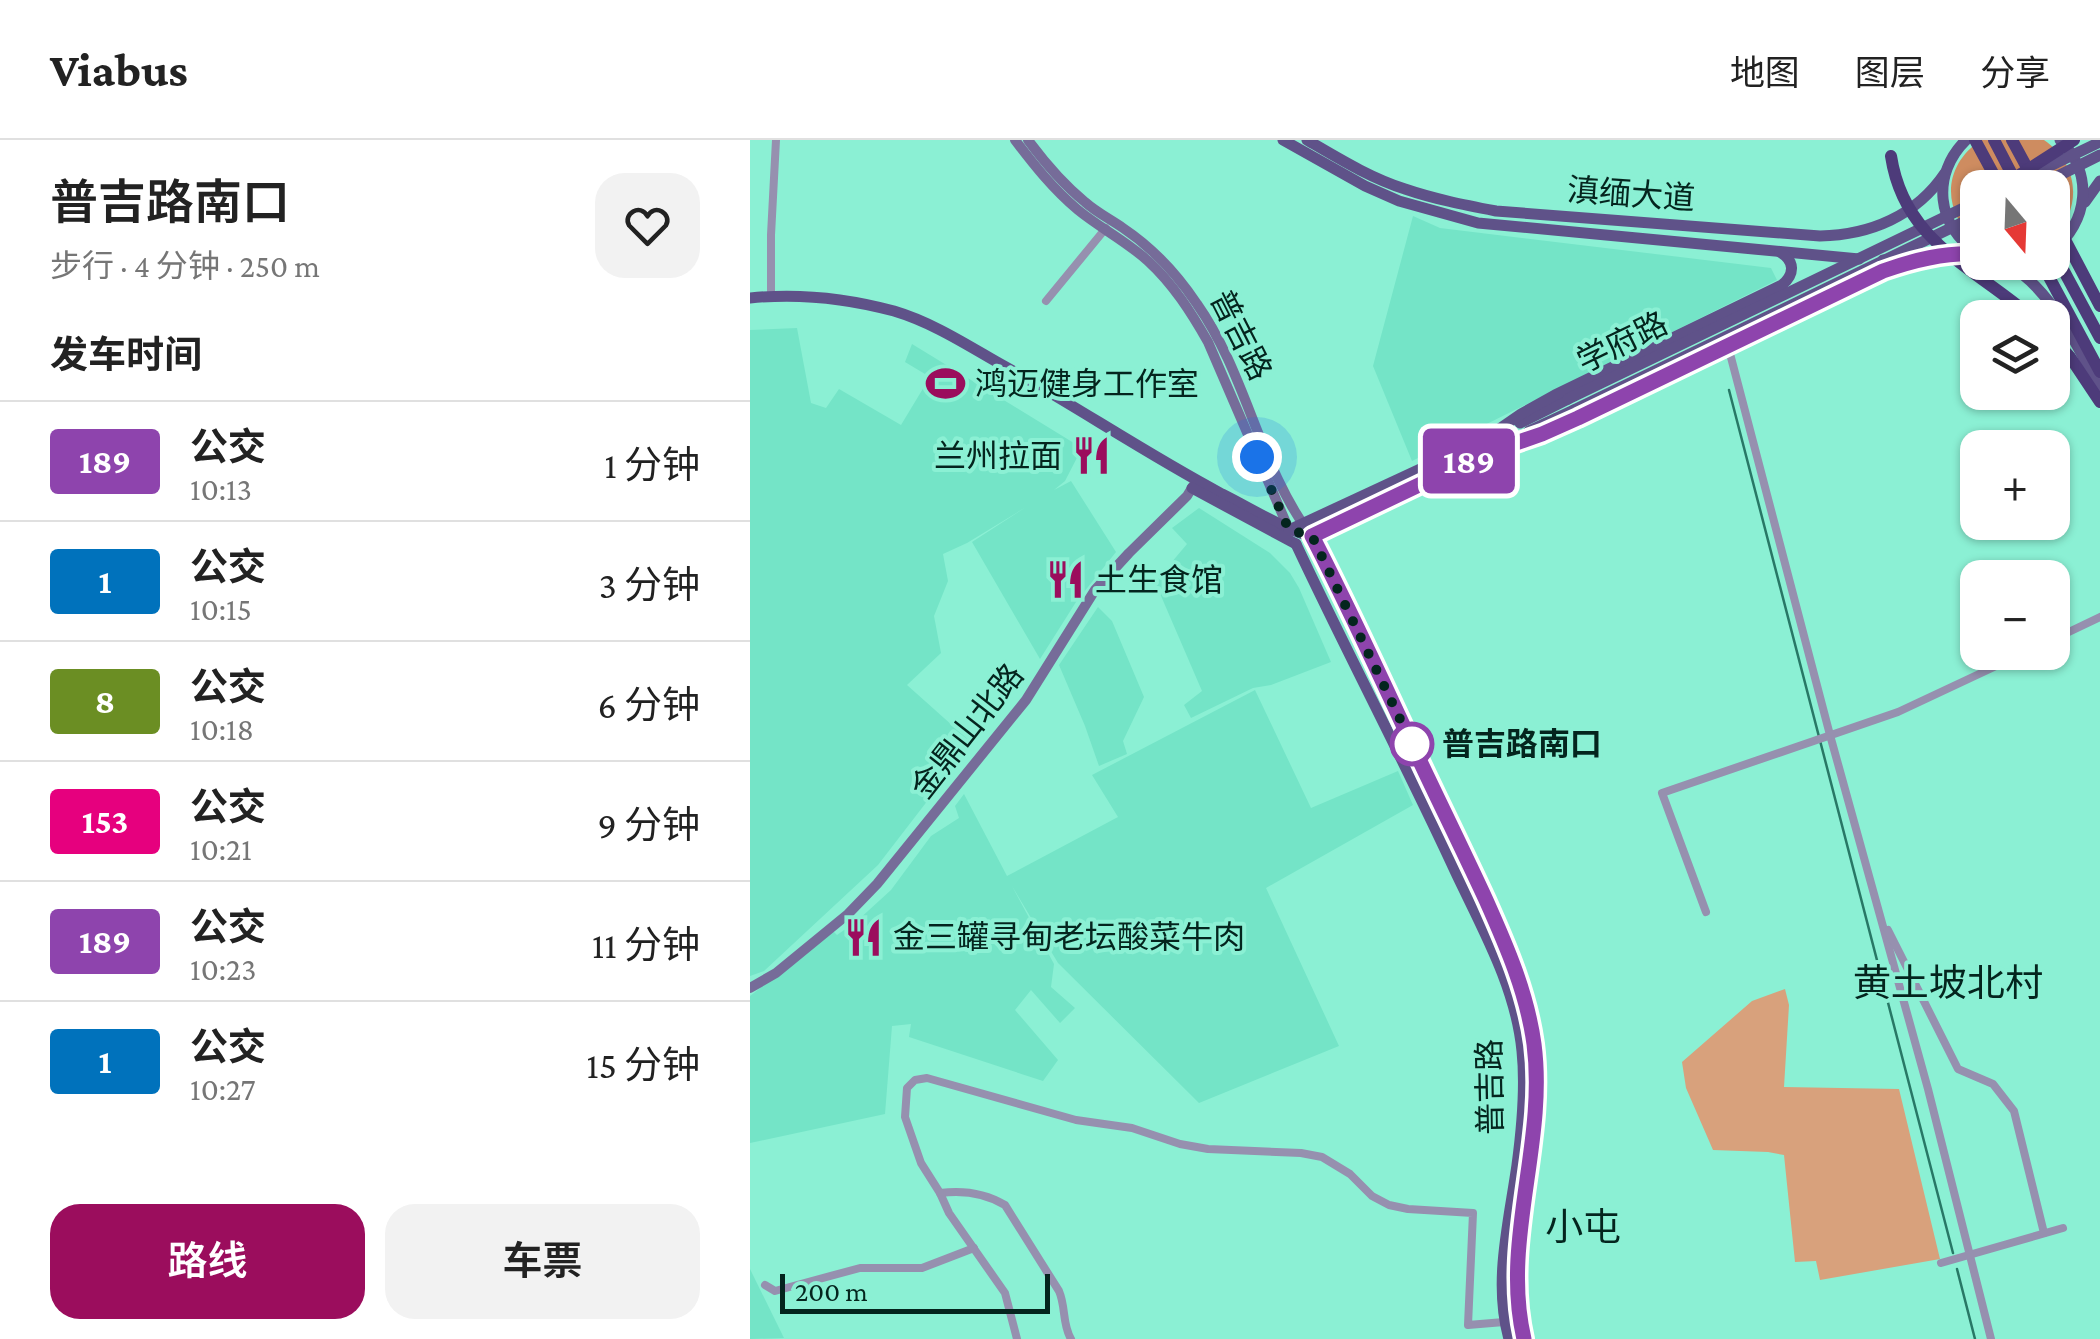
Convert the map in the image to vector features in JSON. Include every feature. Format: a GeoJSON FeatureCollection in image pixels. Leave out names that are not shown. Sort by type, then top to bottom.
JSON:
{"type":"FeatureCollection","features":[{"type":"Feature","properties":{"kind":"highway"},"geometry":{"type":"LineString","coordinates":[[1891,140],[1899,190],[1920,226],[1946,253],[2010,300]]}},
{"type":"Feature","properties":{"kind":"highway"},"geometry":{"type":"LineString","coordinates":[[1975,140],[1992,170]]}},
{"type":"Feature","properties":{"kind":"highway"},"geometry":{"type":"LineString","coordinates":[[1994,140],[2010,170]]}},
{"type":"Feature","properties":{"kind":"highway"},"geometry":{"type":"LineString","coordinates":[[2012,140],[2027,170]]}},
{"type":"Feature","properties":{"kind":"highway"},"geometry":{"type":"LineString","coordinates":[[2029,170],[2074,140]]}},
{"type":"Feature","properties":{"kind":"highway"},"geometry":{"type":"LineString","coordinates":[[2070,249],[2100,306]]}},
{"type":"Feature","properties":{"kind":"highway"},"geometry":{"type":"LineString","coordinates":[[2051,280],[2100,372]]}},
{"type":"Feature","properties":{"kind":"highway"},"geometry":{"type":"LineString","coordinates":[[2069,280],[2100,337]]}},
{"type":"Feature","properties":{"kind":"highway"},"geometry":{"type":"LineString","coordinates":[[2070,357],[2100,402]]}},
{"type":"Feature","properties":{"kind":"main road","name":"普吉路"},"geometry":{"type":"LineString","coordinates":[[1015,140],[1042,176],[1079,211],[1145,258],[1192,312],[1289,530],[1498,962],[1516,1016],[1522,1051],[1523,1102],[1502,1287],[1509,1339]]}},
{"type":"Feature","properties":{"kind":"main road","name":"普吉路"},"geometry":{"type":"LineString","coordinates":[[1028,140],[1050,170],[1086,203],[1126,229],[1173,271],[1218,338],[1284,495],[1312,536],[1511,956],[1524,996],[1536,1077],[1516,1284],[1524,1339]]}},
{"type":"Feature","properties":{"kind":"main road","name":"滇缅大道"},"geometry":{"type":"LineString","coordinates":[[1282,140],[1364,186],[1400,201],[1478,223],[1864,260],[1924,258]]}},
{"type":"Feature","properties":{"kind":"main road","name":"滇缅大道"},"geometry":{"type":"LineString","coordinates":[[1306,140],[1362,172],[1402,189],[1496,211],[1820,236],[1857,232],[1898,217],[1922,200],[1966,140]]}},
{"type":"Feature","properties":{"kind":"main road"},"geometry":{"type":"LineString","coordinates":[[1950,140],[1942,194],[1948,222],[1960,239]]}},
{"type":"Feature","properties":{"kind":"main road"},"geometry":{"type":"LineString","coordinates":[[2060,140],[2080,170],[2084,190],[2081,210],[2070,232]]}},
{"type":"Feature","properties":{"kind":"main road"},"geometry":{"type":"LineString","coordinates":[[2040,170],[2100,142]]}},
{"type":"Feature","properties":{"kind":"main road"},"geometry":{"type":"LineString","coordinates":[[2070,171],[2100,156]]}},
{"type":"Feature","properties":{"kind":"main road"},"geometry":{"type":"LineString","coordinates":[[2081,210],[2100,182]]}},
{"type":"Feature","properties":{"kind":"main road","name":"学府路"},"geometry":{"type":"LineString","coordinates":[[1296,544],[1481,448],[1960,213]]}},
{"type":"Feature","properties":{"kind":"main road"},"geometry":{"type":"LineString","coordinates":[[2074,228],[2076,251],[2100,319]]}},
{"type":"Feature","properties":{"kind":"main road"},"geometry":{"type":"LineString","coordinates":[[1481,448],[1546,400],[1782,285],[1791,274],[1790,260],[1776,251]]}},
{"type":"Feature","properties":{"kind":"main road","name":"学府路"},"geometry":{"type":"LineString","coordinates":[[1289,530],[1481,448],[1569,422],[1883,271],[1924,258],[1960,254]]}},
{"type":"Feature","properties":{"kind":"main road"},"geometry":{"type":"LineString","coordinates":[[2029,280],[2061,320],[2100,389]]}},
{"type":"Feature","properties":{"kind":"main road"},"geometry":{"type":"LineString","coordinates":[[1763,294],[1779,302],[1782,313],[1777,322]]}},
{"type":"Feature","properties":{"kind":"main road"},"geometry":{"type":"LineString","coordinates":[[750,298],[798,296],[855,302],[898,312],[945,332],[1047,390],[1296,544]]}},
{"type":"Feature","properties":{"kind":"main road"},"geometry":{"type":"LineString","coordinates":[[2083,358],[2085,343],[2100,337]]}},
{"type":"Feature","properties":{"kind":"main road"},"geometry":{"type":"LineString","coordinates":[[1194,484],[1289,530],[1312,536]]}},
{"type":"Feature","properties":{"kind":"main road","name":"金鼎山北路"},"geometry":{"type":"LineString","coordinates":[[750,988],[776,973],[848,914],[877,884],[1026,700],[1095,590],[1194,484]]}},
{"type":"Feature","properties":{"kind":"street"},"geometry":{"type":"LineString","coordinates":[[772,296],[776,140]]}},
{"type":"Feature","properties":{"kind":"street"},"geometry":{"type":"LineString","coordinates":[[1046,301],[1106,228]]}},
{"type":"Feature","properties":{"kind":"street"},"geometry":{"type":"LineString","coordinates":[[1728,346],[1990,1339]]}},
{"type":"Feature","properties":{"kind":"street"},"geometry":{"type":"LineString","coordinates":[[2070,631],[2100,617]]}},
{"type":"Feature","properties":{"kind":"street"},"geometry":{"type":"LineString","coordinates":[[1706,912],[1662,793],[1898,712],[1988,670]]}},
{"type":"Feature","properties":{"kind":"street"},"geometry":{"type":"LineString","coordinates":[[1883,922],[1958,1069],[1993,1084],[2014,1110],[2044,1233]]}},
{"type":"Feature","properties":{"kind":"street"},"geometry":{"type":"LineString","coordinates":[[1905,1006],[1923,998]]}},
{"type":"Feature","properties":{"kind":"street"},"geometry":{"type":"LineString","coordinates":[[1017,1339],[1005,1292],[948,1213],[921,1163],[905,1117],[907,1088],[916,1080],[927,1078],[1076,1120],[1132,1128],[1180,1144],[1322,1157],[1336,1163],[1372,1196],[1390,1205],[1473,1213],[1468,1325],[1504,1322]]}},
{"type":"Feature","properties":{"kind":"street"},"geometry":{"type":"LineString","coordinates":[[940,1193],[965,1190],[1005,1205],[1060,1291],[1070,1339]]}},
{"type":"Feature","properties":{"kind":"street"},"geometry":{"type":"LineString","coordinates":[[1941,1263],[2063,1228]]}},
{"type":"Feature","properties":{"kind":"street"},"geometry":{"type":"LineString","coordinates":[[765,1285],[775,1291],[860,1268],[922,1268],[974,1248]]}},
{"type":"Feature","properties":{"kind":"shaded area"},"geometry":{"type":"Polygon","coordinates":[[[1981,140],[2044,140],[2056,150],[2068,170],[1960,170],[1960,221],[1951,190],[1959,163],[1981,140]]]}},
{"type":"Feature","properties":{"kind":"shaded area"},"geometry":{"type":"Polygon","coordinates":[[[2070,174],[2073,187],[2070,210],[2070,174]]]}},
{"type":"Feature","properties":{"kind":"shaded area"},"geometry":{"type":"Polygon","coordinates":[[[1413,216],[1440,228],[1771,268],[1777,280],[1412,461],[1373,366],[1413,216]]]}},
{"type":"Feature","properties":{"kind":"shaded area"},"geometry":{"type":"Polygon","coordinates":[[[797,328],[811,403],[826,408],[839,389],[901,425],[930,377],[905,362],[912,344],[1082,448],[1065,481],[1054,490],[1071,481],[1116,552],[1076,602],[1040,659],[972,542],[1026,507],[943,554],[948,581],[934,616],[941,653],[907,685],[972,743],[878,865],[764,971],[750,976],[750,330],[797,328]]]}},
{"type":"Feature","properties":{"kind":"shaded area"},"geometry":{"type":"Polygon","coordinates":[[[1199,508],[1270,553],[1290,573],[1331,662],[1253,688],[1191,718],[1184,705],[1202,691],[1155,582],[1187,544],[1172,528],[1199,508]]]}},
{"type":"Feature","properties":{"kind":"shaded area"},"geometry":{"type":"Polygon","coordinates":[[[1098,607],[1112,621],[1144,697],[1123,741],[1127,754],[1099,766],[1059,665],[1098,607]]]}},
{"type":"Feature","properties":{"kind":"shaded area"},"geometry":{"type":"Polygon","coordinates":[[[1255,690],[1311,808],[1398,771],[1413,805],[1266,888],[1339,1046],[1199,1103],[1058,963],[1012,886],[1054,964],[1051,987],[1075,1008],[1060,1023],[1031,990],[1015,1010],[1058,1060],[1043,1081],[909,1037],[911,1024],[892,1026],[885,1114],[750,1143],[750,996],[833,931],[837,935],[857,921],[891,890],[931,836],[959,818],[955,806],[964,794],[1007,876],[1118,817],[1092,775],[1255,690]]]}},
{"type":"Feature","properties":{"kind":"shaded area"},"geometry":{"type":"Polygon","coordinates":[[[1785,989],[1789,1005],[1784,1087],[1899,1089],[1940,1259],[1820,1280],[1816,1261],[1795,1262],[1784,1155],[1713,1150],[1686,1088],[1682,1062],[1752,1001],[1785,989]]]}},
{"type":"Feature","properties":{"kind":"shaded area"},"geometry":{"type":"Polygon","coordinates":[[[750,1269],[784,1338],[750,1339],[750,1269]]]}},
{"type":"Feature","properties":{"kind":"waterway"},"geometry":{"type":"LineString","coordinates":[[1729,390],[1953,1253]]}},
{"type":"Feature","properties":{"kind":"waterway"},"geometry":{"type":"LineString","coordinates":[[1957,1269],[1975,1339]]}},
{"type":"Feature","properties":{"kind":"bus line","name":"189"},"geometry":{"type":"LineString","coordinates":[[1524,1339],[1516,1284],[1536,1077],[1528,1013],[1511,956],[1312,536],[1484,454],[1578,418],[1883,271],[1908,262],[1960,254]]}},
{"type":"Feature","properties":{"kind":"place","name":"鸿迈健身工作室"},"geometry":{"type":"Point","coordinates":[945,384]}},
{"type":"Feature","properties":{"kind":"place","name":"兰州拉面"},"geometry":{"type":"Point","coordinates":[1092,456]}},
{"type":"Feature","properties":{"kind":"place","name":"土生食馆"},"geometry":{"type":"Point","coordinates":[1065,580]}},
{"type":"Feature","properties":{"kind":"place","name":"普吉路南口"},"geometry":{"type":"Point","coordinates":[1412,744]}},
{"type":"Feature","properties":{"kind":"place","name":"金三罐寻甸老坛酸菜牛肉"},"geometry":{"type":"Point","coordinates":[863,937]}},
{"type":"Feature","properties":{"kind":"district","name":"黄土坡北村"},"geometry":{"type":"Point","coordinates":[1948,983]}},
{"type":"Feature","properties":{"kind":"district","name":"小屯"},"geometry":{"type":"Point","coordinates":[1583,1227]}},
{"type":"Feature","properties":{"kind":"route"},"geometry":{"type":"LineString","coordinates":[[1257,457],[1289,530],[1312,536],[1412,744]]}}]}
